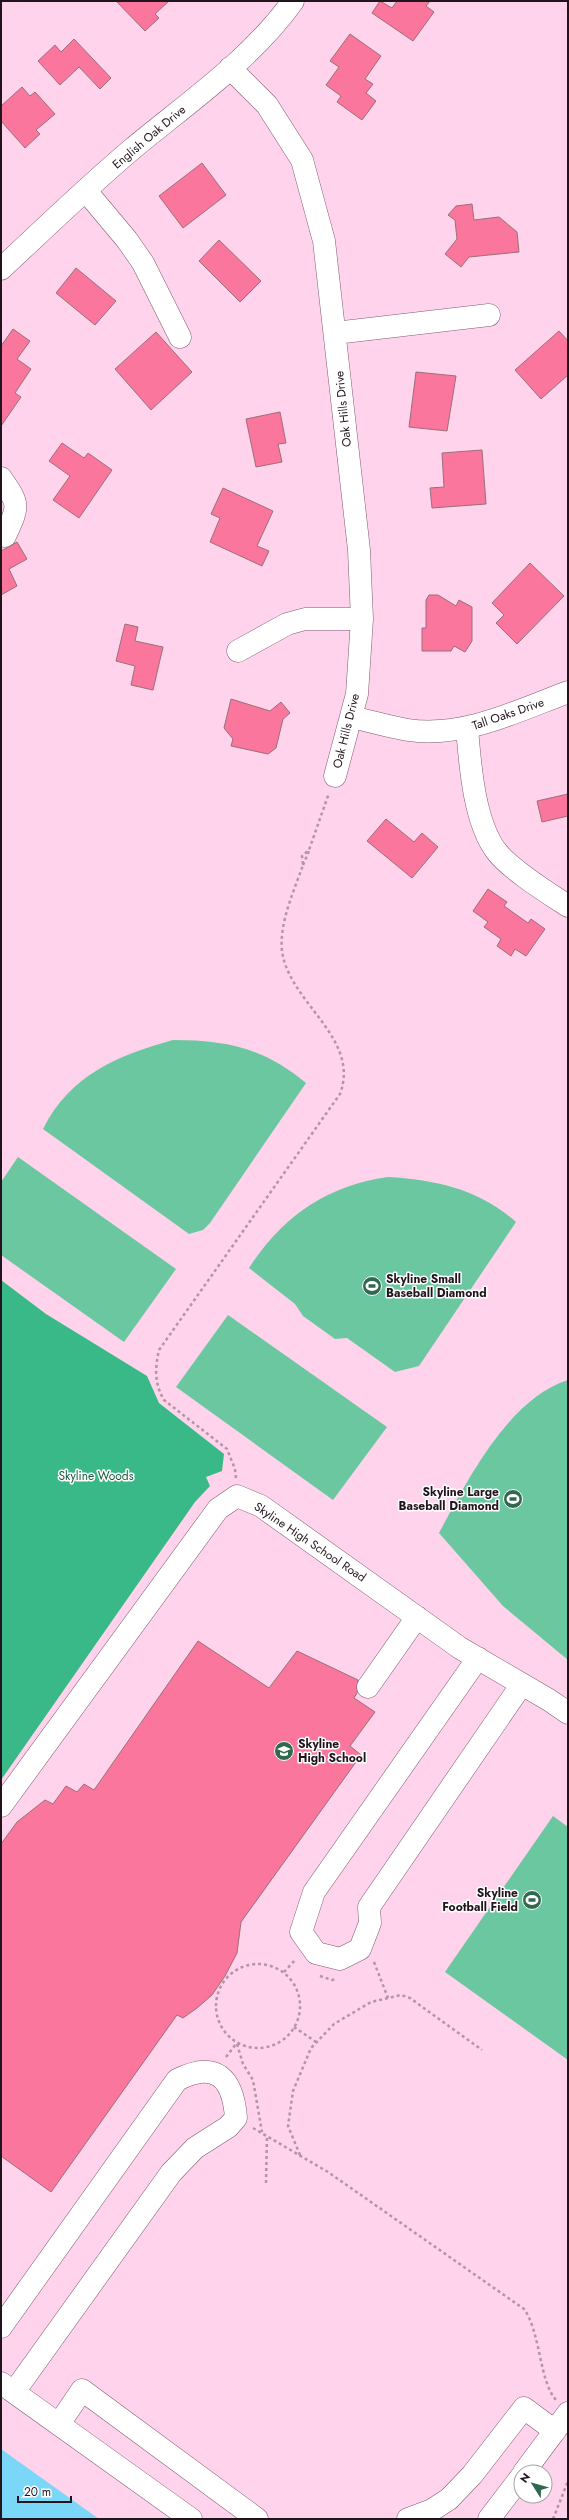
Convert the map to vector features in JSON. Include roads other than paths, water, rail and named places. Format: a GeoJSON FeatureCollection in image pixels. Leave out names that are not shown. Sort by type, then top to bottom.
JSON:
{"type":"FeatureCollection","features":[{"type":"Feature","properties":{"kind":"street","name":"English Oak Drive"},"geometry":{"type":"LineString","coordinates":[[1,269],[130,151],[230,68],[283,15],[293,1]]}},
{"type":"Feature","properties":{"kind":"street","name":"Oak Hills Drive"},"geometry":{"type":"LineString","coordinates":[[230,68],[267,105],[302,160],[324,241],[359,550],[362,619],[357,694],[352,717],[334,776]]}},
{"type":"Feature","properties":{"kind":"street"},"geometry":{"type":"LineString","coordinates":[[86,191],[127,240],[143,262],[180,338]]}},
{"type":"Feature","properties":{"kind":"street"},"geometry":{"type":"LineString","coordinates":[[335,333],[489,315]]}},
{"type":"Feature","properties":{"kind":"street"},"geometry":{"type":"LineString","coordinates":[[1,478],[16,503],[16,513],[5,536]]}},
{"type":"Feature","properties":{"kind":"street"},"geometry":{"type":"LineString","coordinates":[[238,651],[287,624],[305,618],[362,619]]}},
{"type":"Feature","properties":{"kind":"street","name":"Tall Oaks Drive"},"geometry":{"type":"LineString","coordinates":[[352,717],[409,730],[438,731],[467,728],[568,692]]}},
{"type":"Feature","properties":{"kind":"street"},"geometry":{"type":"LineString","coordinates":[[467,728],[475,794],[482,824],[497,852],[533,883],[568,906]]}},
{"type":"Feature","properties":{"kind":"street","name":"Skyline High School Road"},"geometry":{"type":"LineString","coordinates":[[1,1806],[218,1509],[237,1496],[261,1506],[417,1617],[478,1658],[568,1713]]}},
{"type":"Feature","properties":{"kind":"street"},"geometry":{"type":"LineString","coordinates":[[368,1687],[417,1617]]}},
{"type":"Feature","properties":{"kind":"street"},"geometry":{"type":"LineString","coordinates":[[478,1658],[314,1892],[301,1932],[316,1953],[340,1959],[360,1949],[370,1923],[369,1906],[522,1684]]}},
{"type":"Feature","properties":{"kind":"street"},"geometry":{"type":"LineString","coordinates":[[1,2327],[177,2080],[192,2072],[203,2070],[213,2072],[229,2085],[235,2097],[236,2118],[228,2127],[195,2148],[171,2173],[7,2388],[191,2519]]}},
{"type":"Feature","properties":{"kind":"street"},"geometry":{"type":"LineString","coordinates":[[59,2424],[82,2390],[257,2519]]}},
{"type":"Feature","properties":{"kind":"street"},"geometry":{"type":"LineString","coordinates":[[530,2464],[555,2431],[563,2407]]}},
{"type":"Feature","properties":{"kind":"street"},"geometry":{"type":"LineString","coordinates":[[408,2519],[432,2510],[449,2499],[472,2475],[524,2408],[555,2431]]}},
{"type":"Feature","properties":{"kind":"street"},"geometry":{"type":"LineString","coordinates":[[489,2519],[513,2488]]}},
{"type":"Feature","properties":{"kind":"water"},"geometry":{"type":"Polygon","coordinates":[[[1,2449],[99,2519],[1,2519],[1,2449]]]}},
{"type":"Feature","properties":{"kind":"place","name":"Skyline Small Baseball Diamond"},"geometry":{"type":"Point","coordinates":[372,1286]}},
{"type":"Feature","properties":{"kind":"place","name":"Skyline Large Baseball Diamond"},"geometry":{"type":"Point","coordinates":[513,1499]}},
{"type":"Feature","properties":{"kind":"place","name":"Skyline High School"},"geometry":{"type":"Point","coordinates":[284,1751]}},
{"type":"Feature","properties":{"kind":"place","name":"Skyline Football Field"},"geometry":{"type":"Point","coordinates":[532,1900]}},
{"type":"Feature","properties":{"kind":"park label","name":"Skyline Woods"},"geometry":{"type":"Point","coordinates":[96,1476]}}]}
